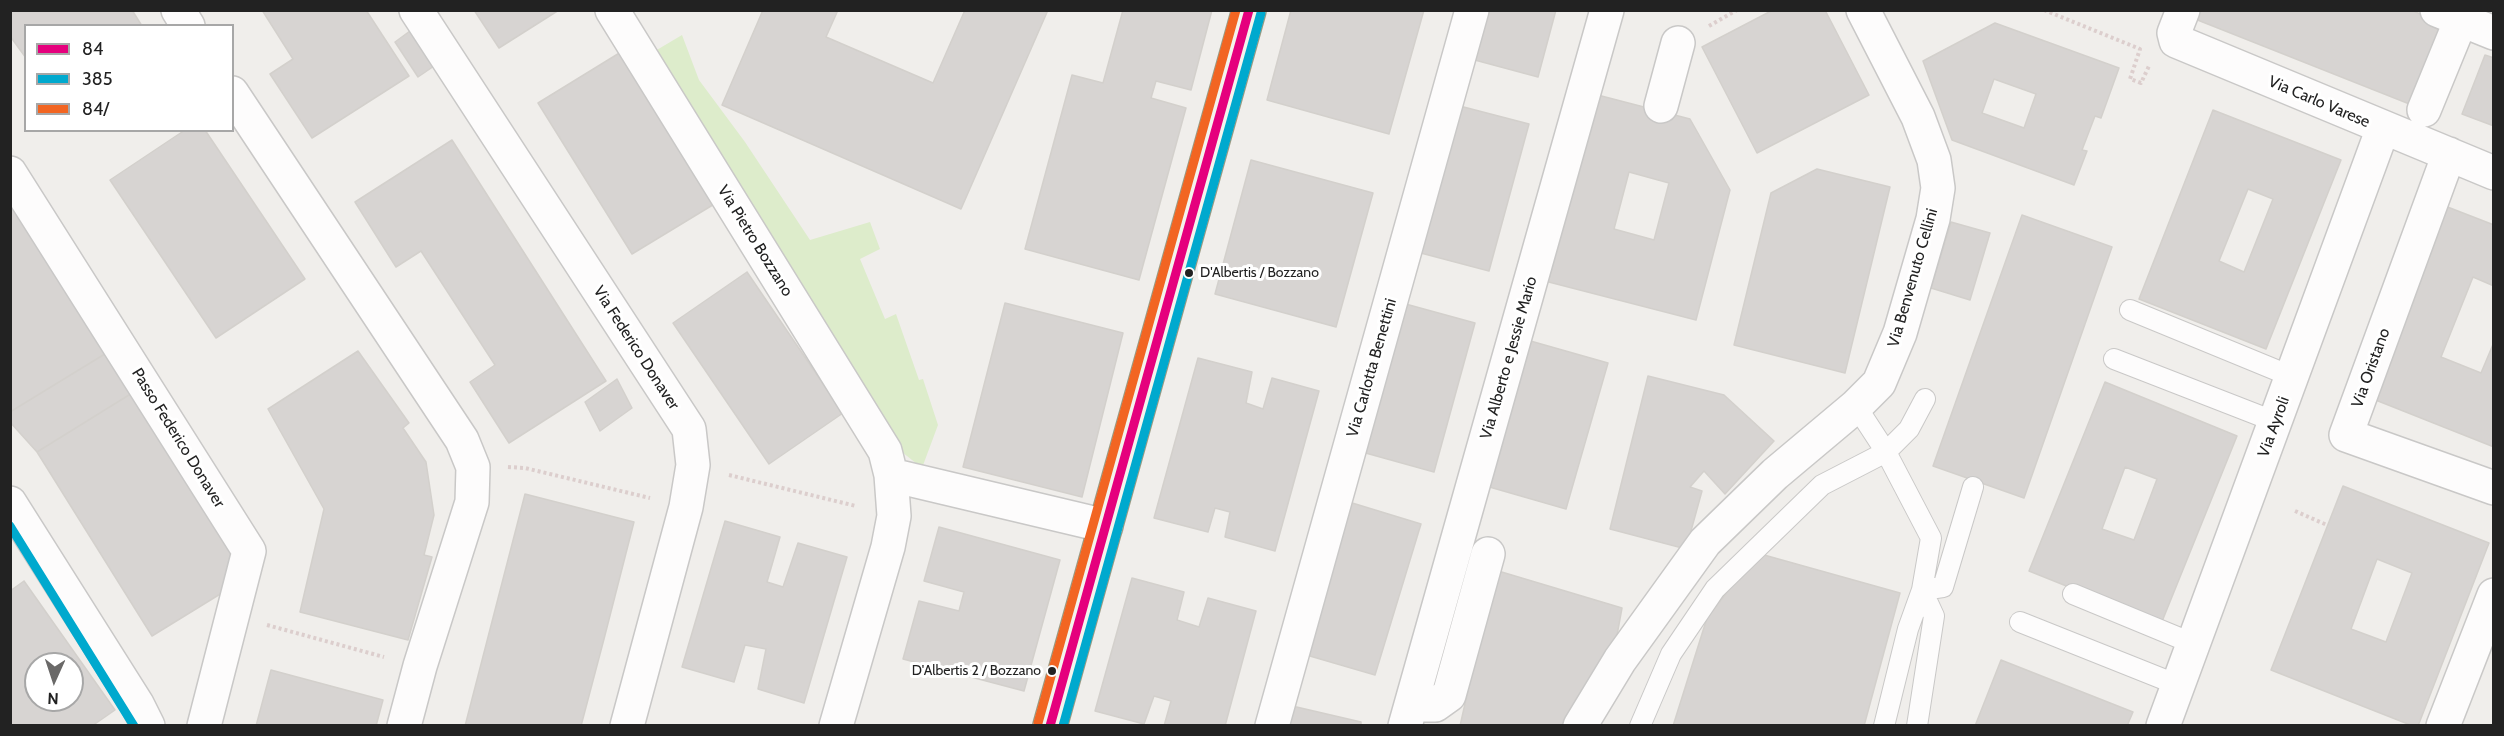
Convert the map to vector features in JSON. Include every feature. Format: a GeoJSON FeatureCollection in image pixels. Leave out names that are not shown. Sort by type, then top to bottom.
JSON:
{"type":"FeatureCollection","features":[{"type":"Feature","properties":{"kind":"street"},"geometry":{"type":"LineString","coordinates":[[178,10],[187,24]]}},
{"type":"Feature","properties":{"kind":"street","name":"Via Federico Donaver"},"geometry":{"type":"LineString","coordinates":[[416,10],[689,429],[693,465],[686,507],[627,726]]}},
{"type":"Feature","properties":{"kind":"street","name":"Via Pietro Bozzano"},"geometry":{"type":"LineString","coordinates":[[612,10],[885,451],[891,474],[894,516],[888,547],[836,726]]}},
{"type":"Feature","properties":{"kind":"street"},"geometry":{"type":"LineString","coordinates":[[1050,726],[1249,10]]}},
{"type":"Feature","properties":{"kind":"street","name":"Via Carlotta Benettini"},"geometry":{"type":"LineString","coordinates":[[1272,726],[1472,10]]}},
{"type":"Feature","properties":{"kind":"street","name":"Via Alberto e Jessie Mario"},"geometry":{"type":"LineString","coordinates":[[1408,715],[1607,10]]}},
{"type":"Feature","properties":{"kind":"street","name":"Via Carlo Varese"},"geometry":{"type":"LineString","coordinates":[[2183,10],[2174,33],[2175,41],[2493,173]]}},
{"type":"Feature","properties":{"kind":"street","name":"Via Benvenuto Cellini"},"geometry":{"type":"LineString","coordinates":[[1580,726],[1620,660],[1705,542],[1776,474],[1856,406],[1878,383],[1900,333],[1934,219],[1938,188],[1934,160],[1875,14]]}},
{"type":"Feature","properties":{"kind":"street"},"geometry":{"type":"LineString","coordinates":[[2424,110],[2455,14],[2493,33]]}},
{"type":"Feature","properties":{"kind":"street"},"geometry":{"type":"LineString","coordinates":[[1661,106],[1677,43]]}},
{"type":"Feature","properties":{"kind":"street"},"geometry":{"type":"LineString","coordinates":[[234,96],[462,440],[473,467],[472,502],[420,666],[404,726]]}},
{"type":"Feature","properties":{"kind":"street","name":"Via Ayroli"},"geometry":{"type":"LineString","coordinates":[[2163,726],[2383,128]]}},
{"type":"Feature","properties":{"kind":"street","name":"Via Oristano"},"geometry":{"type":"LineString","coordinates":[[2449,154],[2346,435],[2493,488]]}},
{"type":"Feature","properties":{"kind":"street","name":"Passo Federico Donaver"},"geometry":{"type":"LineString","coordinates":[[10,173],[249,551],[204,726]]}},
{"type":"Feature","properties":{"kind":"street"},"geometry":{"type":"LineString","coordinates":[[891,474],[1106,526]]}},
{"type":"Feature","properties":{"kind":"street"},"geometry":{"type":"LineString","coordinates":[[10,503],[137,704],[148,726]]}},
{"type":"Feature","properties":{"kind":"street","name":"Via Alberto e Jessie Mario"},"geometry":{"type":"LineString","coordinates":[[1408,715],[1435,705],[1449,694],[1488,554]]}},
{"type":"Feature","properties":{"kind":"street"},"geometry":{"type":"LineString","coordinates":[[2443,726],[2493,595]]}},
{"type":"Feature","properties":{"kind":"lane"},"geometry":{"type":"LineString","coordinates":[[2130,310],[2293,377]]}},
{"type":"Feature","properties":{"kind":"lane"},"geometry":{"type":"LineString","coordinates":[[2114,359],[2276,422]]}},
{"type":"Feature","properties":{"kind":"lane"},"geometry":{"type":"LineString","coordinates":[[1640,726],[1671,654],[1715,589],[1822,485],[1887,452],[1909,429],[1925,399]]}},
{"type":"Feature","properties":{"kind":"lane"},"geometry":{"type":"LineString","coordinates":[[1856,406],[1887,452],[1931,538],[1922,590],[1908,629],[1884,726]]}},
{"type":"Feature","properties":{"kind":"lane"},"geometry":{"type":"LineString","coordinates":[[1922,590],[1943,586],[1973,487]]}},
{"type":"Feature","properties":{"kind":"lane"},"geometry":{"type":"LineString","coordinates":[[1917,726],[1934,616],[1922,590]]}},
{"type":"Feature","properties":{"kind":"lane"},"geometry":{"type":"LineString","coordinates":[[2073,594],[2194,644]]}},
{"type":"Feature","properties":{"kind":"lane"},"geometry":{"type":"LineString","coordinates":[[2020,622],[2178,685]]}},
{"type":"Feature","properties":{"kind":"path"},"geometry":{"type":"LineString","coordinates":[[2044,10],[2140,49],[2130,79],[2141,83],[2150,64]]}},
{"type":"Feature","properties":{"kind":"path"},"geometry":{"type":"LineString","coordinates":[[693,465],[894,516]]}},
{"type":"Feature","properties":{"kind":"path"},"geometry":{"type":"LineString","coordinates":[[473,467],[525,468],[686,507]]}},
{"type":"Feature","properties":{"kind":"path"},"geometry":{"type":"LineString","coordinates":[[2298,512],[2327,525]]}},
{"type":"Feature","properties":{"kind":"path"},"geometry":{"type":"LineString","coordinates":[[224,646],[256,655],[265,625],[420,666]]}},
{"type":"Feature","properties":{"kind":"green space"},"geometry":{"type":"Polygon","coordinates":[[[682,35],[699,80],[745,142],[810,240],[870,222],[880,249],[860,259],[885,319],[896,314],[919,380],[923,379],[938,425],[922,468],[902,452],[650,54],[682,35]]]}},
{"type":"Feature","properties":{"kind":"building"},"geometry":{"type":"Polygon","coordinates":[[[10,10],[132,10],[141,24],[24,24],[24,55],[10,36],[10,10]]]}},
{"type":"Feature","properties":{"kind":"building"},"geometry":{"type":"Polygon","coordinates":[[[262,10],[366,10],[409,76],[312,138],[270,74],[293,59],[262,10]]]}},
{"type":"Feature","properties":{"kind":"building"},"geometry":{"type":"Polygon","coordinates":[[[474,10],[559,10],[499,48],[474,10]]]}},
{"type":"Feature","properties":{"kind":"building"},"geometry":{"type":"Polygon","coordinates":[[[763,10],[838,10],[826,37],[933,83],[965,10],[1048,10],[961,209],[722,105],[763,10]]]}},
{"type":"Feature","properties":{"kind":"building"},"geometry":{"type":"Polygon","coordinates":[[[1123,10],[1212,10],[1191,90],[1156,81],[1151,98],[1186,108],[1139,280],[1025,249],[1072,75],[1103,83],[1123,10]]]}},
{"type":"Feature","properties":{"kind":"building"},"geometry":{"type":"Polygon","coordinates":[[[1291,10],[1424,10],[1389,134],[1267,100],[1291,10]]]}},
{"type":"Feature","properties":{"kind":"building"},"geometry":{"type":"Polygon","coordinates":[[[1484,10],[1556,10],[1538,77],[1471,59],[1484,10]]]}},
{"type":"Feature","properties":{"kind":"building"},"geometry":{"type":"Polygon","coordinates":[[[1773,10],[1825,10],[1869,95],[1757,153],[1702,47],[1773,10]]]}},
{"type":"Feature","properties":{"kind":"building"},"geometry":{"type":"Polygon","coordinates":[[[2193,10],[2411,10],[2448,26],[2417,107],[2190,17],[2193,10]]]}},
{"type":"Feature","properties":{"kind":"building"},"geometry":{"type":"Polygon","coordinates":[[[1995,23],[2119,68],[2101,118],[2095,116],[2082,150],[2087,151],[2074,185],[1952,140],[1923,61],[1995,23]],[[1994,79],[1982,113],[2024,128],[2036,94],[1994,79]]]}},
{"type":"Feature","properties":{"kind":"building"},"geometry":{"type":"Polygon","coordinates":[[[414,28],[437,64],[418,77],[395,42],[414,28]]]}},
{"type":"Feature","properties":{"kind":"building"},"geometry":{"type":"Polygon","coordinates":[[[621,52],[716,203],[632,254],[538,103],[621,52]]]}},
{"type":"Feature","properties":{"kind":"building"},"geometry":{"type":"Polygon","coordinates":[[[2485,55],[2494,58],[2494,126],[2462,114],[2485,55]]]}},
{"type":"Feature","properties":{"kind":"building"},"geometry":{"type":"Polygon","coordinates":[[[1590,93],[1690,119],[1730,190],[1696,320],[1541,280],[1590,93]],[[1629,172],[1614,229],[1654,240],[1669,183],[1629,172]]]}},
{"type":"Feature","properties":{"kind":"building"},"geometry":{"type":"Polygon","coordinates":[[[1456,105],[1529,124],[1489,271],[1417,252],[1456,105]]]}},
{"type":"Feature","properties":{"kind":"building"},"geometry":{"type":"Polygon","coordinates":[[[2213,110],[2341,160],[2266,349],[2139,299],[2213,110]],[[2248,189],[2219,261],[2244,272],[2273,199],[2248,189]]]}},
{"type":"Feature","properties":{"kind":"building"},"geometry":{"type":"Polygon","coordinates":[[[182,132],[206,132],[305,279],[216,338],[110,180],[182,132]]]}},
{"type":"Feature","properties":{"kind":"building"},"geometry":{"type":"Polygon","coordinates":[[[452,140],[606,381],[509,443],[470,382],[495,365],[421,251],[396,267],[355,202],[452,140]]]}},
{"type":"Feature","properties":{"kind":"building"},"geometry":{"type":"Polygon","coordinates":[[[1251,160],[1373,193],[1336,327],[1215,294],[1251,160]]]}},
{"type":"Feature","properties":{"kind":"building"},"geometry":{"type":"Polygon","coordinates":[[[1817,169],[1890,187],[1845,373],[1734,345],[1771,193],[1817,169]]]}},
{"type":"Feature","properties":{"kind":"building"},"geometry":{"type":"Polygon","coordinates":[[[10,185],[113,349],[10,412],[10,185]]]}},
{"type":"Feature","properties":{"kind":"building"},"geometry":{"type":"Polygon","coordinates":[[[2445,206],[2494,225],[2494,286],[2473,277],[2441,357],[2481,373],[2494,342],[2494,447],[2368,397],[2445,206]]]}},
{"type":"Feature","properties":{"kind":"building"},"geometry":{"type":"Polygon","coordinates":[[[2022,215],[2112,247],[2024,498],[1933,466],[2022,215]]]}},
{"type":"Feature","properties":{"kind":"building"},"geometry":{"type":"Polygon","coordinates":[[[1951,222],[1990,233],[1970,300],[1931,288],[1951,222]]]}},
{"type":"Feature","properties":{"kind":"building"},"geometry":{"type":"Polygon","coordinates":[[[747,272],[843,413],[769,464],[673,323],[747,272]]]}},
{"type":"Feature","properties":{"kind":"building"},"geometry":{"type":"Polygon","coordinates":[[[1005,303],[1123,333],[1082,497],[963,467],[1005,303]]]}},
{"type":"Feature","properties":{"kind":"building"},"geometry":{"type":"Polygon","coordinates":[[[1402,303],[1475,323],[1434,472],[1362,452],[1402,303]]]}},
{"type":"Feature","properties":{"kind":"building"},"geometry":{"type":"Polygon","coordinates":[[[1527,340],[1608,363],[1566,509],[1486,486],[1527,340]]]}},
{"type":"Feature","properties":{"kind":"building"},"geometry":{"type":"Polygon","coordinates":[[[113,349],[137,390],[37,452],[10,422],[10,412],[113,349]]]}},
{"type":"Feature","properties":{"kind":"building"},"geometry":{"type":"Polygon","coordinates":[[[358,351],[409,423],[403,428],[426,462],[434,515],[424,555],[432,557],[408,640],[300,612],[324,509],[268,409],[358,351]]]}},
{"type":"Feature","properties":{"kind":"building"},"geometry":{"type":"Polygon","coordinates":[[[1198,358],[1252,372],[1246,403],[1263,409],[1272,378],[1319,391],[1275,551],[1225,537],[1230,512],[1215,508],[1208,532],[1154,518],[1198,358]]]}},
{"type":"Feature","properties":{"kind":"building"},"geometry":{"type":"Polygon","coordinates":[[[1648,376],[1724,395],[1774,441],[1725,494],[1704,471],[1690,487],[1702,491],[1686,549],[1610,529],[1648,376]]]}},
{"type":"Feature","properties":{"kind":"building"},"geometry":{"type":"Polygon","coordinates":[[[617,379],[632,408],[600,431],[585,402],[617,379]]]}},
{"type":"Feature","properties":{"kind":"building"},"geometry":{"type":"Polygon","coordinates":[[[2105,382],[2237,436],[2161,624],[2029,571],[2105,382]],[[2125,467],[2102,529],[2134,540],[2157,479],[2125,467]]]}},
{"type":"Feature","properties":{"kind":"building"},"geometry":{"type":"Polygon","coordinates":[[[137,390],[238,551],[230,588],[152,636],[37,452],[137,390]]]}},
{"type":"Feature","properties":{"kind":"building"},"geometry":{"type":"Polygon","coordinates":[[[2343,486],[2489,543],[2418,726],[2271,670],[2343,486]],[[2377,559],[2351,629],[2386,642],[2412,573],[2377,559]]]}},
{"type":"Feature","properties":{"kind":"building"},"geometry":{"type":"Polygon","coordinates":[[[525,494],[634,522],[604,639],[581,726],[465,726],[525,494]]]}},
{"type":"Feature","properties":{"kind":"building"},"geometry":{"type":"Polygon","coordinates":[[[1349,502],[1421,524],[1375,675],[1303,654],[1349,502]]]}},
{"type":"Feature","properties":{"kind":"building"},"geometry":{"type":"Polygon","coordinates":[[[725,521],[780,537],[767,582],[783,587],[798,543],[847,557],[804,703],[758,689],[766,649],[745,645],[734,682],[682,667],[725,521]]]}},
{"type":"Feature","properties":{"kind":"building"},"geometry":{"type":"Polygon","coordinates":[[[939,527],[1060,560],[1024,691],[903,659],[919,601],[959,611],[964,592],[924,581],[939,527]]]}},
{"type":"Feature","properties":{"kind":"building"},"geometry":{"type":"Polygon","coordinates":[[[1757,553],[1900,593],[1864,726],[1673,726],[1707,618],[1757,553]]]}},
{"type":"Feature","properties":{"kind":"building"},"geometry":{"type":"Polygon","coordinates":[[[1495,570],[1622,608],[1615,646],[1563,726],[1460,726],[1495,570]]]}},
{"type":"Feature","properties":{"kind":"building"},"geometry":{"type":"Polygon","coordinates":[[[1132,578],[1184,592],[1177,620],[1199,627],[1208,598],[1256,611],[1225,726],[1164,726],[1171,701],[1154,696],[1144,724],[1095,711],[1132,578]]]}},
{"type":"Feature","properties":{"kind":"building"},"geometry":{"type":"Polygon","coordinates":[[[24,581],[74,652],[24,652],[24,712],[84,712],[84,666],[115,710],[92,726],[10,726],[10,591],[24,581]]]}},
{"type":"Feature","properties":{"kind":"building"},"geometry":{"type":"Polygon","coordinates":[[[2001,660],[2133,712],[2127,726],[1975,726],[2001,660]]]}},
{"type":"Feature","properties":{"kind":"building"},"geometry":{"type":"Polygon","coordinates":[[[271,670],[383,700],[376,726],[256,726],[271,670]]]}},
{"type":"Feature","properties":{"kind":"building"},"geometry":{"type":"Polygon","coordinates":[[[1288,705],[1361,722],[1361,726],[1283,726],[1288,705]]]}},
{"type":"Feature","properties":{"kind":"transit line","name":"84/"},"geometry":{"type":"LineString","coordinates":[[1038,723],[1236,10]]}},
{"type":"Feature","properties":{"kind":"transit line","name":"84"},"geometry":{"type":"LineString","coordinates":[[1050,726],[1249,10]]}},
{"type":"Feature","properties":{"kind":"transit line","name":"385"},"geometry":{"type":"LineString","coordinates":[[1063,726],[1261,13]]}},
{"type":"Feature","properties":{"kind":"transit line","name":"385"},"geometry":{"type":"LineString","coordinates":[[10,526],[134,726]]}},
{"type":"Feature","properties":{"kind":"place","name":"D'Albertis / Bozzano"},"geometry":{"type":"Point","coordinates":[1189,273]}},
{"type":"Feature","properties":{"kind":"place","name":"D'Albertis 2 / Bozzano"},"geometry":{"type":"Point","coordinates":[1052,671]}}]}
